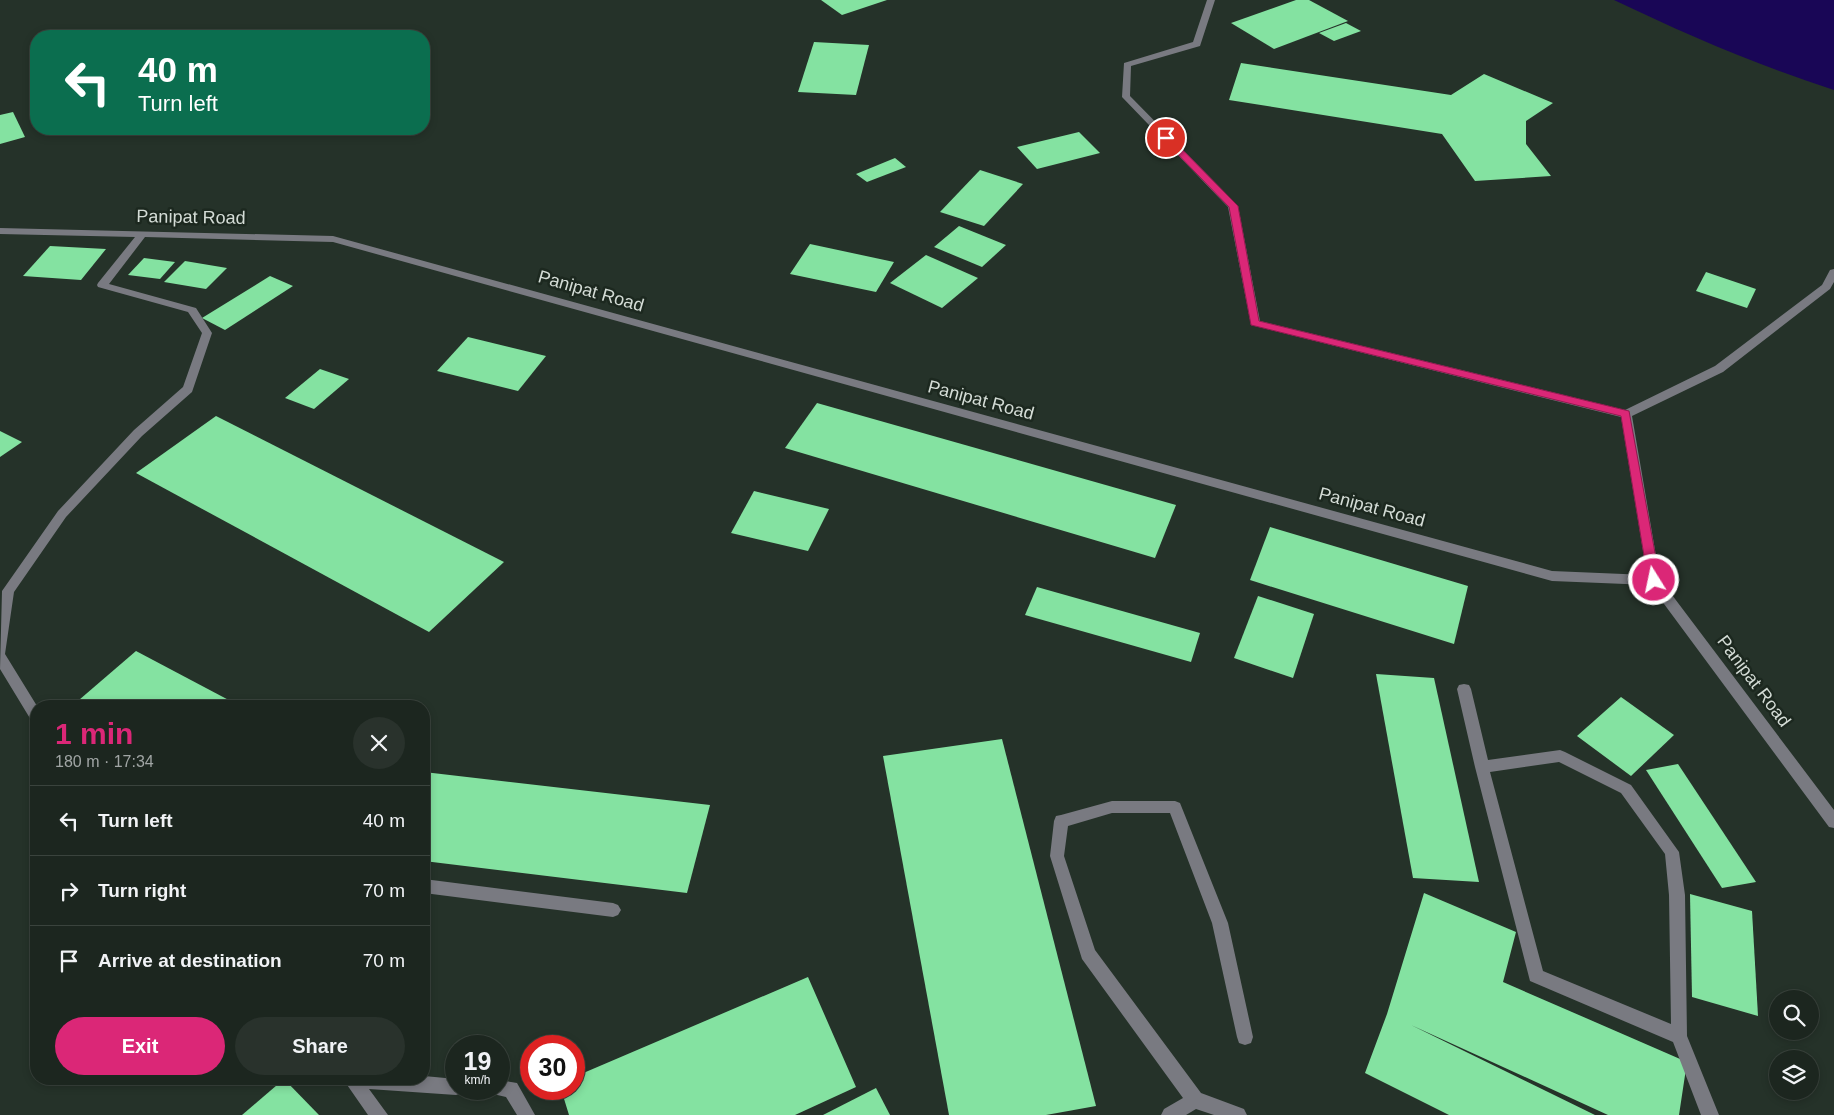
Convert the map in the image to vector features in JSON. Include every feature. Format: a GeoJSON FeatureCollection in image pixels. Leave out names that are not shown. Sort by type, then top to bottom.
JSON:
{"type":"FeatureCollection","features":[{"type":"Feature","properties":{"kind":"street"},"geometry":{"type":"LineString","coordinates":[[1211,0],[1197,44],[1126,65],[1126,97],[1233,206],[1255,322],[1626,414],[1719,369],[1826,287],[1834,272]]}},
{"type":"Feature","properties":{"kind":"street","name":"Panipat Road"},"geometry":{"type":"LineString","coordinates":[[0,231],[333,239],[1552,576],[1654,580],[1780,746],[1834,822]]}},
{"type":"Feature","properties":{"kind":"street"},"geometry":{"type":"LineString","coordinates":[[0,652],[8,591],[62,514],[138,433],[188,389],[207,333],[192,310],[102,286],[142,235]]}},
{"type":"Feature","properties":{"kind":"street"},"geometry":{"type":"LineString","coordinates":[[1626,414],[1654,580]]}},
{"type":"Feature","properties":{"kind":"street"},"geometry":{"type":"LineString","coordinates":[[0,657],[30,706]]}},
{"type":"Feature","properties":{"kind":"street"},"geometry":{"type":"LineString","coordinates":[[1464,689],[1482,767],[1536,976],[1679,1036]]}},
{"type":"Feature","properties":{"kind":"street"},"geometry":{"type":"LineString","coordinates":[[1482,767],[1560,756],[1626,788],[1672,852],[1677,895],[1679,1036],[1710,1115]]}},
{"type":"Feature","properties":{"kind":"street"},"geometry":{"type":"LineString","coordinates":[[1238,1115],[1195,1100],[1133,1018],[1088,954],[1057,856],[1062,821],[1112,806],[1175,807],[1220,922],[1245,1037]]}},
{"type":"Feature","properties":{"kind":"street"},"geometry":{"type":"LineString","coordinates":[[430,887],[613,910]]}},
{"type":"Feature","properties":{"kind":"street"},"geometry":{"type":"LineString","coordinates":[[356,1085],[379,1115]]}},
{"type":"Feature","properties":{"kind":"street"},"geometry":{"type":"LineString","coordinates":[[421,1085],[445,1087]]}},
{"type":"Feature","properties":{"kind":"street"},"geometry":{"type":"LineString","coordinates":[[510,1089],[526,1115]]}},
{"type":"Feature","properties":{"kind":"street"},"geometry":{"type":"LineString","coordinates":[[1170,1115],[1195,1100]]}},
{"type":"Feature","properties":{"kind":"shaded area"},"geometry":{"type":"Polygon","coordinates":[[[1614,0],[1834,0],[1834,90],[1722,49],[1614,0]]]}},
{"type":"Feature","properties":{"kind":"building"},"geometry":{"type":"Polygon","coordinates":[[[821,0],[887,0],[842,15],[821,0]]]}},
{"type":"Feature","properties":{"kind":"building"},"geometry":{"type":"Polygon","coordinates":[[[1296,0],[1309,0],[1348,21],[1274,49],[1231,23],[1296,0]]]}},
{"type":"Feature","properties":{"kind":"building"},"geometry":{"type":"Polygon","coordinates":[[[1346,23],[1361,31],[1334,41],[1319,33],[1346,23]]]}},
{"type":"Feature","properties":{"kind":"building"},"geometry":{"type":"Polygon","coordinates":[[[814,42],[869,45],[856,95],[798,92],[814,42]]]}},
{"type":"Feature","properties":{"kind":"building"},"geometry":{"type":"Polygon","coordinates":[[[1241,63],[1451,95],[1484,74],[1553,103],[1526,121],[1526,144],[1551,176],[1475,181],[1442,134],[1229,100],[1241,63]]]}},
{"type":"Feature","properties":{"kind":"building"},"geometry":{"type":"Polygon","coordinates":[[[13,112],[25,137],[0,144],[0,115],[13,112]]]}},
{"type":"Feature","properties":{"kind":"building"},"geometry":{"type":"Polygon","coordinates":[[[1079,132],[1100,153],[1037,169],[1017,147],[1079,132]]]}},
{"type":"Feature","properties":{"kind":"building"},"geometry":{"type":"Polygon","coordinates":[[[895,158],[906,167],[867,182],[856,174],[895,158]]]}},
{"type":"Feature","properties":{"kind":"building"},"geometry":{"type":"Polygon","coordinates":[[[980,170],[1023,184],[984,226],[940,212],[980,170]]]}},
{"type":"Feature","properties":{"kind":"building"},"geometry":{"type":"Polygon","coordinates":[[[959,226],[1006,245],[982,267],[934,247],[959,226]]]}},
{"type":"Feature","properties":{"kind":"building"},"geometry":{"type":"Polygon","coordinates":[[[810,244],[894,262],[876,292],[790,274],[810,244]]]}},
{"type":"Feature","properties":{"kind":"building"},"geometry":{"type":"Polygon","coordinates":[[[50,246],[106,249],[81,280],[23,276],[50,246]]]}},
{"type":"Feature","properties":{"kind":"building"},"geometry":{"type":"Polygon","coordinates":[[[926,255],[978,278],[942,308],[890,283],[926,255]]]}},
{"type":"Feature","properties":{"kind":"building"},"geometry":{"type":"Polygon","coordinates":[[[144,258],[175,262],[160,279],[128,275],[144,258]]]}},
{"type":"Feature","properties":{"kind":"building"},"geometry":{"type":"Polygon","coordinates":[[[185,261],[227,268],[206,289],[164,282],[185,261]]]}},
{"type":"Feature","properties":{"kind":"building"},"geometry":{"type":"Polygon","coordinates":[[[1706,272],[1756,289],[1747,308],[1696,291],[1706,272]]]}},
{"type":"Feature","properties":{"kind":"building"},"geometry":{"type":"Polygon","coordinates":[[[270,276],[293,286],[225,330],[202,318],[270,276]]]}},
{"type":"Feature","properties":{"kind":"building"},"geometry":{"type":"Polygon","coordinates":[[[468,337],[546,356],[518,391],[437,371],[468,337]]]}},
{"type":"Feature","properties":{"kind":"building"},"geometry":{"type":"Polygon","coordinates":[[[320,369],[349,379],[314,409],[285,398],[320,369]]]}},
{"type":"Feature","properties":{"kind":"building"},"geometry":{"type":"Polygon","coordinates":[[[817,403],[1176,505],[1155,558],[785,448],[817,403]]]}},
{"type":"Feature","properties":{"kind":"building"},"geometry":{"type":"Polygon","coordinates":[[[216,416],[504,562],[429,632],[136,473],[216,416]]]}},
{"type":"Feature","properties":{"kind":"building"},"geometry":{"type":"Polygon","coordinates":[[[0,431],[22,442],[0,457],[0,431]]]}},
{"type":"Feature","properties":{"kind":"building"},"geometry":{"type":"Polygon","coordinates":[[[754,491],[829,509],[808,551],[731,533],[754,491]]]}},
{"type":"Feature","properties":{"kind":"building"},"geometry":{"type":"Polygon","coordinates":[[[1270,527],[1468,586],[1454,644],[1250,580],[1270,527]]]}},
{"type":"Feature","properties":{"kind":"building"},"geometry":{"type":"Polygon","coordinates":[[[1037,587],[1200,633],[1191,662],[1025,615],[1037,587]]]}},
{"type":"Feature","properties":{"kind":"building"},"geometry":{"type":"Polygon","coordinates":[[[1258,596],[1314,614],[1293,678],[1234,658],[1258,596]]]}},
{"type":"Feature","properties":{"kind":"building"},"geometry":{"type":"Polygon","coordinates":[[[136,651],[229,700],[79,700],[136,651]]]}},
{"type":"Feature","properties":{"kind":"building"},"geometry":{"type":"Polygon","coordinates":[[[1376,674],[1434,678],[1479,882],[1413,878],[1376,674]]]}},
{"type":"Feature","properties":{"kind":"building"},"geometry":{"type":"Polygon","coordinates":[[[1621,697],[1674,735],[1631,776],[1577,736],[1621,697]]]}},
{"type":"Feature","properties":{"kind":"building"},"geometry":{"type":"Polygon","coordinates":[[[1002,739],[1096,1106],[1046,1115],[949,1115],[883,756],[1002,739]]]}},
{"type":"Feature","properties":{"kind":"building"},"geometry":{"type":"Polygon","coordinates":[[[1678,764],[1756,882],[1722,888],[1646,770],[1678,764]]]}},
{"type":"Feature","properties":{"kind":"building"},"geometry":{"type":"Polygon","coordinates":[[[430,773],[710,805],[687,893],[430,862],[430,773]]]}},
{"type":"Feature","properties":{"kind":"building"},"geometry":{"type":"Polygon","coordinates":[[[1424,893],[1516,932],[1503,982],[1687,1062],[1679,1115],[1608,1115],[1411,1025],[1595,1115],[1449,1115],[1365,1073],[1387,1014],[1424,893]]]}},
{"type":"Feature","properties":{"kind":"building"},"geometry":{"type":"Polygon","coordinates":[[[1690,894],[1752,911],[1758,1016],[1692,997],[1690,894]]]}},
{"type":"Feature","properties":{"kind":"building"},"geometry":{"type":"Polygon","coordinates":[[[808,977],[856,1087],[795,1115],[569,1115],[564,1100],[585,1100],[585,1072],[808,977]]]}},
{"type":"Feature","properties":{"kind":"building"},"geometry":{"type":"Polygon","coordinates":[[[277,1085],[290,1085],[319,1115],[242,1115],[277,1085]]]}},
{"type":"Feature","properties":{"kind":"building"},"geometry":{"type":"Polygon","coordinates":[[[876,1088],[890,1115],[823,1115],[876,1088]]]}},
{"type":"Feature","properties":{"kind":"route"},"geometry":{"type":"LineString","coordinates":[[1166,138],[1233,206],[1255,322],[1626,414],[1654,580]]}}]}
